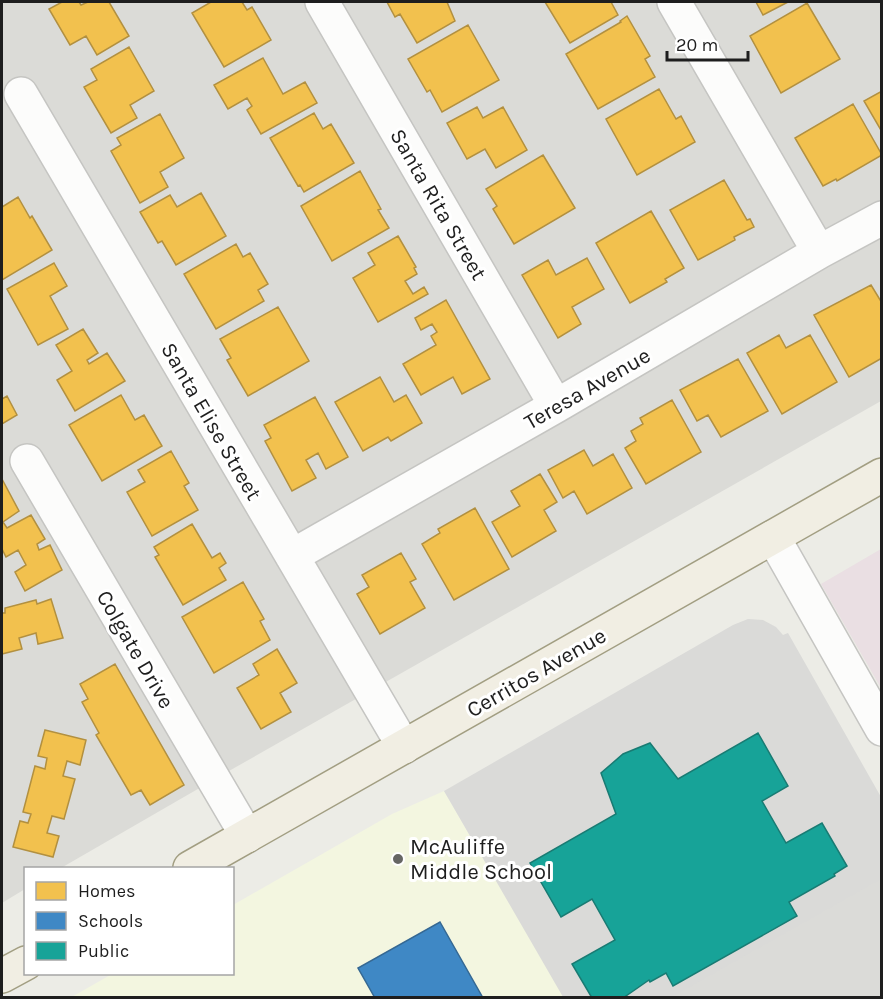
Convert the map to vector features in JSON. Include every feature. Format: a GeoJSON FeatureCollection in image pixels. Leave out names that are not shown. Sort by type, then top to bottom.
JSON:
{"type":"FeatureCollection","features":[{"type":"Feature","properties":{"kind":"main road","name":"Cerritos Avenue"},"geometry":{"type":"LineString","coordinates":[[192,867],[882,475]]}},
{"type":"Feature","properties":{"kind":"main road"},"geometry":{"type":"LineString","coordinates":[[2,976],[24,964]]}},
{"type":"Feature","properties":{"kind":"street","name":"Santa Rita Street"},"geometry":{"type":"LineString","coordinates":[[322,2],[556,406]]}},
{"type":"Feature","properties":{"kind":"street"},"geometry":{"type":"LineString","coordinates":[[674,2],[819,252]]}},
{"type":"Feature","properties":{"kind":"street","name":"Santa Elise Street"},"geometry":{"type":"LineString","coordinates":[[21,94],[404,747]]}},
{"type":"Feature","properties":{"kind":"street","name":"Teresa Avenue"},"geometry":{"type":"LineString","coordinates":[[292,556],[556,406],[819,252],[882,218]]}},
{"type":"Feature","properties":{"kind":"street","name":"Colgate Drive"},"geometry":{"type":"LineString","coordinates":[[27,461],[246,837]]}},
{"type":"Feature","properties":{"kind":"street"},"geometry":{"type":"LineString","coordinates":[[773,537],[882,729]]}},
{"type":"Feature","properties":{"kind":"shaded area"},"geometry":{"type":"Polygon","coordinates":[[[2,2],[881,2],[881,401],[63,867],[24,867],[24,890],[2,903],[2,2]]]}},
{"type":"Feature","properties":{"kind":"shaded area"},"geometry":{"type":"Polygon","coordinates":[[[881,549],[881,688],[821,584],[881,549]]]}},
{"type":"Feature","properties":{"kind":"shaded area"},"geometry":{"type":"Polygon","coordinates":[[[748,619],[763,620],[776,627],[783,635],[788,633],[881,797],[881,997],[563,997],[444,791],[733,625],[748,619]]]}},
{"type":"Feature","properties":{"kind":"shaded area","name":"McAuliffe Middle School"},"geometry":{"type":"Polygon","coordinates":[[[444,791],[565,997],[70,998],[110,975],[234,975],[234,904],[392,814],[444,791]]]}},
{"type":"Feature","properties":{"kind":"shaded area"},"geometry":{"type":"Polygon","coordinates":[[[881,879],[881,997],[672,997],[881,879]]]}},
{"type":"Feature","properties":{"kind":"building: Homes"},"geometry":{"type":"Polygon","coordinates":[[[62,2],[79,2],[81,5],[88,2],[109,2],[129,36],[97,55],[86,36],[70,45],[49,9],[62,2]]]}},
{"type":"Feature","properties":{"kind":"building: Homes"},"geometry":{"type":"Polygon","coordinates":[[[211,2],[242,2],[247,10],[252,7],[271,40],[224,67],[192,13],[211,2]]]}},
{"type":"Feature","properties":{"kind":"building: Homes"},"geometry":{"type":"Polygon","coordinates":[[[387,2],[447,2],[455,21],[417,43],[400,14],[395,17],[387,2]]]}},
{"type":"Feature","properties":{"kind":"building: Homes"},"geometry":{"type":"Polygon","coordinates":[[[545,2],[611,2],[618,15],[570,43],[545,2]]]}},
{"type":"Feature","properties":{"kind":"building: Homes"},"geometry":{"type":"Polygon","coordinates":[[[756,2],[788,2],[763,15],[756,2]]]}},
{"type":"Feature","properties":{"kind":"building: Homes"},"geometry":{"type":"Polygon","coordinates":[[[807,3],[840,59],[781,93],[750,36],[807,3]]]}},
{"type":"Feature","properties":{"kind":"building: Homes"},"geometry":{"type":"Polygon","coordinates":[[[627,16],[650,56],[645,59],[655,77],[598,109],[566,54],[621,22],[627,16]]]}},
{"type":"Feature","properties":{"kind":"building: Homes"},"geometry":{"type":"Polygon","coordinates":[[[468,25],[499,80],[442,112],[430,90],[427,92],[408,59],[468,25]]]}},
{"type":"Feature","properties":{"kind":"building: Homes"},"geometry":{"type":"Polygon","coordinates":[[[129,47],[154,91],[130,105],[137,118],[111,133],[84,87],[97,80],[91,69],[129,47]]]}},
{"type":"Feature","properties":{"kind":"building: Homes"},"geometry":{"type":"Polygon","coordinates":[[[263,58],[283,94],[305,82],[317,103],[261,134],[247,110],[252,106],[247,98],[228,109],[214,85],[263,58]]]}},
{"type":"Feature","properties":{"kind":"building: Homes"},"geometry":{"type":"Polygon","coordinates":[[[659,89],[676,119],[681,116],[695,142],[637,175],[606,119],[659,89]]]}},
{"type":"Feature","properties":{"kind":"building: Homes"},"geometry":{"type":"Polygon","coordinates":[[[882,91],[882,132],[864,101],[882,91]]]}},
{"type":"Feature","properties":{"kind":"building: Homes"},"geometry":{"type":"Polygon","coordinates":[[[853,104],[882,155],[837,181],[836,179],[823,186],[795,138],[853,104]]]}},
{"type":"Feature","properties":{"kind":"building: Homes"},"geometry":{"type":"Polygon","coordinates":[[[477,107],[483,118],[503,107],[527,150],[496,168],[485,149],[467,159],[447,123],[477,107]]]}},
{"type":"Feature","properties":{"kind":"building: Homes"},"geometry":{"type":"Polygon","coordinates":[[[314,113],[323,129],[331,124],[354,163],[304,192],[300,185],[298,186],[270,138],[314,113]]]}},
{"type":"Feature","properties":{"kind":"building: Homes"},"geometry":{"type":"Polygon","coordinates":[[[160,114],[184,158],[160,172],[168,187],[140,203],[111,151],[121,145],[117,138],[160,114]]]}},
{"type":"Feature","properties":{"kind":"building: Homes"},"geometry":{"type":"Polygon","coordinates":[[[543,155],[575,208],[514,244],[493,209],[497,206],[486,189],[543,155]]]}},
{"type":"Feature","properties":{"kind":"building: Homes"},"geometry":{"type":"Polygon","coordinates":[[[360,171],[389,228],[332,261],[301,206],[360,171]]]}},
{"type":"Feature","properties":{"kind":"building: Homes"},"geometry":{"type":"Polygon","coordinates":[[[724,180],[747,220],[750,219],[754,227],[698,260],[670,210],[724,180]]]}},
{"type":"Feature","properties":{"kind":"building: Homes"},"geometry":{"type":"Polygon","coordinates":[[[201,193],[226,236],[176,265],[162,241],[158,243],[140,212],[170,195],[177,207],[201,193]]]}},
{"type":"Feature","properties":{"kind":"building: Homes"},"geometry":{"type":"Polygon","coordinates":[[[18,197],[52,250],[2,280],[2,207],[18,197]]]}},
{"type":"Feature","properties":{"kind":"building: Homes"},"geometry":{"type":"Polygon","coordinates":[[[651,211],[684,268],[665,279],[667,282],[630,303],[596,243],[651,211]]]}},
{"type":"Feature","properties":{"kind":"building: Homes"},"geometry":{"type":"Polygon","coordinates":[[[398,236],[416,267],[414,268],[417,274],[405,281],[413,294],[424,287],[428,294],[378,322],[353,278],[375,265],[368,253],[398,236]]]}},
{"type":"Feature","properties":{"kind":"building: Homes"},"geometry":{"type":"Polygon","coordinates":[[[236,244],[243,257],[250,253],[268,284],[258,290],[264,301],[216,329],[184,274],[236,244]]]}},
{"type":"Feature","properties":{"kind":"building: Homes"},"geometry":{"type":"Polygon","coordinates":[[[587,258],[604,289],[572,307],[581,324],[558,338],[522,275],[548,260],[556,275],[587,258]]]}},
{"type":"Feature","properties":{"kind":"building: Homes"},"geometry":{"type":"Polygon","coordinates":[[[54,263],[67,286],[50,296],[68,329],[38,345],[7,289],[54,263]]]}},
{"type":"Feature","properties":{"kind":"building: Homes"},"geometry":{"type":"Polygon","coordinates":[[[871,285],[882,303],[882,358],[849,377],[814,315],[871,285]]]}},
{"type":"Feature","properties":{"kind":"building: Homes"},"geometry":{"type":"Polygon","coordinates":[[[446,300],[490,379],[462,394],[453,377],[421,395],[403,364],[436,345],[431,336],[437,332],[432,324],[421,330],[415,318],[446,300]]]}},
{"type":"Feature","properties":{"kind":"building: Homes"},"geometry":{"type":"Polygon","coordinates":[[[278,307],[309,361],[248,396],[227,360],[231,358],[220,339],[278,307]]]}},
{"type":"Feature","properties":{"kind":"building: Homes"},"geometry":{"type":"Polygon","coordinates":[[[83,329],[98,353],[87,360],[89,364],[107,353],[125,381],[75,411],[57,380],[72,371],[56,345],[83,329]]]}},
{"type":"Feature","properties":{"kind":"building: Homes"},"geometry":{"type":"Polygon","coordinates":[[[779,335],[786,348],[810,335],[837,382],[782,414],[747,353],[779,335]]]}},
{"type":"Feature","properties":{"kind":"building: Homes"},"geometry":{"type":"Polygon","coordinates":[[[738,359],[768,411],[721,437],[708,415],[697,421],[680,390],[738,359]]]}},
{"type":"Feature","properties":{"kind":"building: Homes"},"geometry":{"type":"Polygon","coordinates":[[[380,377],[394,402],[406,395],[422,423],[391,441],[388,437],[363,451],[335,402],[380,377]]]}},
{"type":"Feature","properties":{"kind":"building: Homes"},"geometry":{"type":"Polygon","coordinates":[[[121,395],[135,420],[144,415],[162,446],[102,481],[69,425],[121,395]]]}},
{"type":"Feature","properties":{"kind":"building: Homes"},"geometry":{"type":"Polygon","coordinates":[[[7,396],[17,415],[2,424],[2,399],[7,396]]]}},
{"type":"Feature","properties":{"kind":"building: Homes"},"geometry":{"type":"Polygon","coordinates":[[[315,397],[348,457],[326,469],[318,453],[306,460],[316,478],[292,491],[265,441],[271,438],[264,425],[315,397]]]}},
{"type":"Feature","properties":{"kind":"building: Homes"},"geometry":{"type":"Polygon","coordinates":[[[672,400],[701,452],[646,484],[625,448],[636,441],[631,431],[643,424],[640,418],[672,400]]]}},
{"type":"Feature","properties":{"kind":"building: Homes"},"geometry":{"type":"Polygon","coordinates":[[[584,450],[593,466],[613,454],[632,488],[587,514],[574,491],[563,498],[548,470],[584,450]]]}},
{"type":"Feature","properties":{"kind":"building: Homes"},"geometry":{"type":"Polygon","coordinates":[[[171,451],[189,483],[184,486],[198,510],[152,536],[127,492],[145,482],[138,470],[171,451]]]}},
{"type":"Feature","properties":{"kind":"building: Homes"},"geometry":{"type":"Polygon","coordinates":[[[540,474],[557,502],[544,510],[556,531],[512,557],[492,522],[520,506],[511,491],[540,474]]]}},
{"type":"Feature","properties":{"kind":"building: Homes"},"geometry":{"type":"Polygon","coordinates":[[[2,479],[19,511],[3,522],[7,528],[31,515],[45,539],[37,544],[39,550],[50,545],[62,570],[25,591],[15,572],[26,565],[18,550],[6,557],[2,549],[2,479]]]}},
{"type":"Feature","properties":{"kind":"building: Homes"},"geometry":{"type":"Polygon","coordinates":[[[475,508],[509,569],[454,600],[422,544],[440,533],[438,529],[475,508]]]}},
{"type":"Feature","properties":{"kind":"building: Homes"},"geometry":{"type":"Polygon","coordinates":[[[192,524],[212,558],[220,553],[226,563],[219,568],[226,580],[183,605],[155,557],[159,555],[154,547],[192,524]]]}},
{"type":"Feature","properties":{"kind":"building: Homes"},"geometry":{"type":"Polygon","coordinates":[[[401,553],[416,579],[410,582],[425,608],[380,634],[357,594],[369,587],[362,575],[401,553]]]}},
{"type":"Feature","properties":{"kind":"building: Homes"},"geometry":{"type":"Polygon","coordinates":[[[243,582],[264,619],[260,621],[270,640],[214,673],[182,617],[243,582]]]}},
{"type":"Feature","properties":{"kind":"building: Homes"},"geometry":{"type":"Polygon","coordinates":[[[51,599],[63,638],[38,644],[36,633],[19,638],[22,649],[2,654],[2,613],[5,613],[5,608],[36,600],[37,604],[51,599]]]}},
{"type":"Feature","properties":{"kind":"building: Homes"},"geometry":{"type":"Polygon","coordinates":[[[277,649],[297,683],[280,693],[291,712],[261,729],[237,688],[259,675],[253,664],[277,649]]]}},
{"type":"Feature","properties":{"kind":"building: Homes"},"geometry":{"type":"Polygon","coordinates":[[[115,664],[184,785],[150,805],[141,790],[131,795],[96,735],[99,733],[82,702],[88,699],[80,684],[115,664]]]}},
{"type":"Feature","properties":{"kind":"building: Homes"},"geometry":{"type":"Polygon","coordinates":[[[45,730],[86,740],[80,765],[67,761],[63,776],[75,779],[64,819],[52,816],[47,833],[59,836],[53,857],[13,847],[20,821],[28,823],[31,814],[23,812],[35,766],[45,769],[47,758],[38,756],[45,730]]]}},
{"type":"Feature","properties":{"kind":"building: Schools"},"geometry":{"type":"Polygon","coordinates":[[[440,922],[483,998],[375,998],[358,968],[440,922]]]}},
{"type":"Feature","properties":{"kind":"building: Public"},"geometry":{"type":"Polygon","coordinates":[[[758,733],[788,786],[762,801],[786,843],[822,823],[847,866],[834,874],[835,876],[789,902],[797,916],[673,986],[666,973],[650,982],[649,980],[623,998],[592,998],[572,964],[615,940],[592,899],[561,917],[530,863],[616,814],[601,773],[623,754],[650,743],[678,779],[758,733]]]}},
{"type":"Feature","properties":{"kind":"place","name":"McAuliffe Middle School"},"geometry":{"type":"Point","coordinates":[398,859]}}]}
